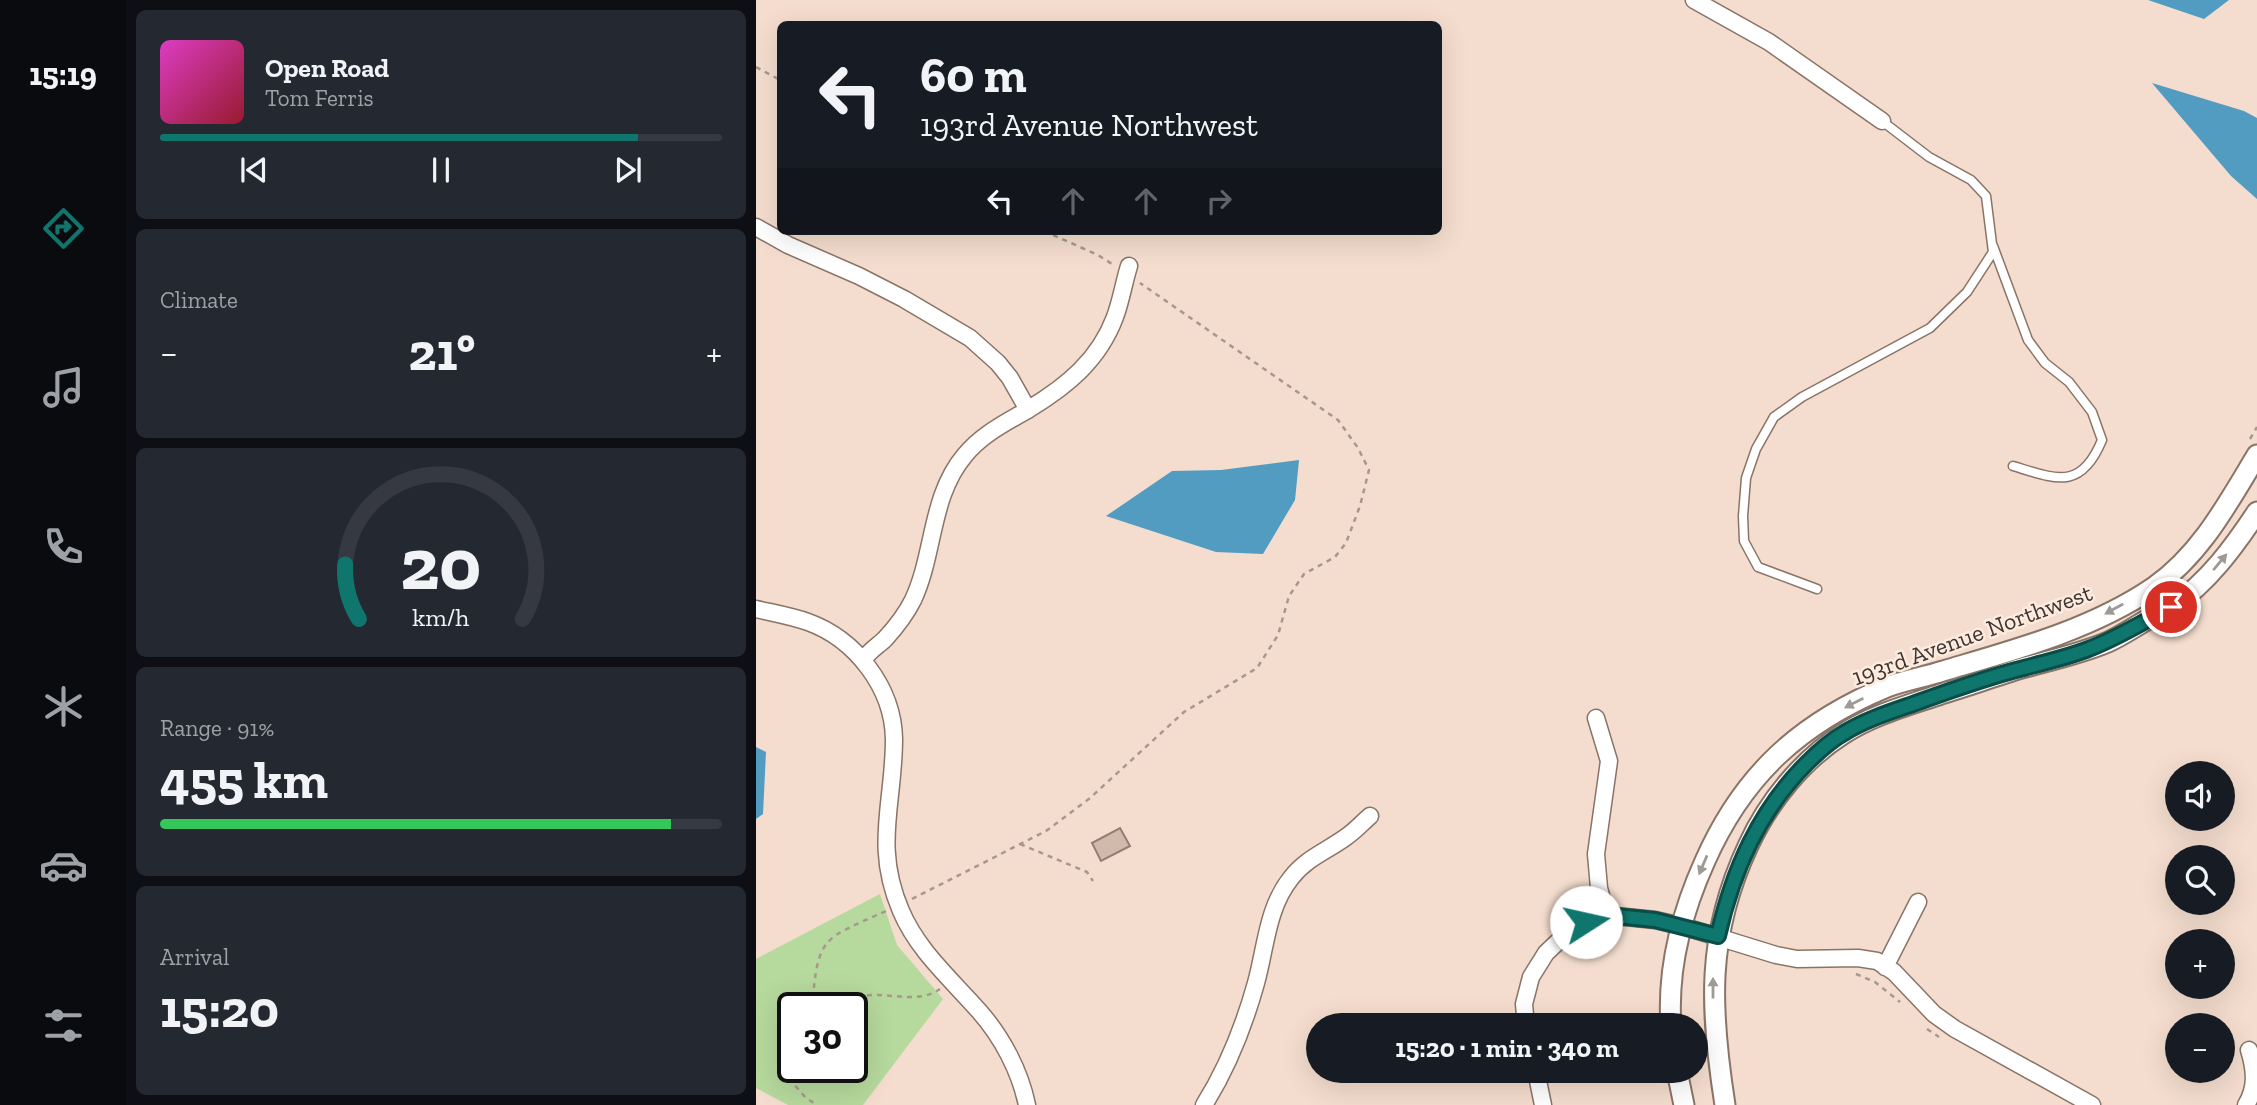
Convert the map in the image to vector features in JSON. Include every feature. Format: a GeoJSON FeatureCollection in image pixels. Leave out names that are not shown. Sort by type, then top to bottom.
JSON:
{"type":"FeatureCollection","features":[{"type":"Feature","properties":{"kind":"street"},"geometry":{"type":"LineString","coordinates":[[1694,0],[1769,42],[1882,121]]}},
{"type":"Feature","properties":{"kind":"street"},"geometry":{"type":"LineString","coordinates":[[756,227],[788,245],[859,275],[970,338],[998,363],[1028,410]]}},
{"type":"Feature","properties":{"kind":"street"},"geometry":{"type":"LineString","coordinates":[[863,661],[894,629],[913,600],[943,493],[964,455],[979,440],[1055,393],[1087,365],[1099,349],[1116,315],[1129,266]]}},
{"type":"Feature","properties":{"kind":"street","name":"193rd Avenue Northwest"},"geometry":{"type":"LineString","coordinates":[[1671,1013],[1672,982],[1682,926],[1699,874],[1724,821],[1739,797],[1783,750],[1833,714],[1890,686],[2046,639],[2101,616],[2153,587],[2175,570],[2197,547],[2238,489],[2257,455]]}},
{"type":"Feature","properties":{"kind":"street","name":"193rd Avenue Northwest"},"geometry":{"type":"LineString","coordinates":[[1724,1105],[1713,1008],[1714,963],[1718,936],[1731,886],[1752,837],[1783,790],[1820,751],[1844,733],[1893,711],[2023,668],[2052,662],[2110,641],[2171,607],[2200,585],[2243,534],[2257,512]]}},
{"type":"Feature","properties":{"kind":"street"},"geometry":{"type":"LineString","coordinates":[[756,610],[789,616],[825,630],[839,638],[871,670],[892,719],[894,737],[886,826],[887,856],[893,890],[902,913],[922,947],[993,1030],[1017,1072],[1027,1105]]}},
{"type":"Feature","properties":{"kind":"street"},"geometry":{"type":"LineString","coordinates":[[1596,718],[1609,761],[1596,854],[1606,915]]}},
{"type":"Feature","properties":{"kind":"street"},"geometry":{"type":"LineString","coordinates":[[1204,1105],[1245,1023],[1270,919],[1283,889],[1306,862],[1345,838],[1370,816]]}},
{"type":"Feature","properties":{"kind":"street"},"geometry":{"type":"LineString","coordinates":[[1885,967],[1918,902]]}},
{"type":"Feature","properties":{"kind":"street"},"geometry":{"type":"LineString","coordinates":[[1525,1013],[1524,1004],[1531,977],[1546,953],[1566,934],[1586,922],[1606,915],[1655,920],[1797,959],[1858,958],[1877,961],[1894,972],[1934,1014],[1955,1029],[2067,1099],[2092,1105]]}},
{"type":"Feature","properties":{"kind":"street"},"geometry":{"type":"LineString","coordinates":[[2246,1105],[2254,1086],[2255,1073],[2249,1051]]}},
{"type":"Feature","properties":{"kind":"street"},"geometry":{"type":"LineString","coordinates":[[1538,1083],[1543,1105]]}},
{"type":"Feature","properties":{"kind":"street"},"geometry":{"type":"LineString","coordinates":[[1679,1083],[1684,1105]]}},
{"type":"Feature","properties":{"kind":"lane"},"geometry":{"type":"LineString","coordinates":[[1817,589],[1758,566],[1744,541],[1746,478],[1756,449],[1774,417],[1802,397],[1930,328],[1967,292],[1993,252],[1986,196],[1971,180],[1928,157],[1882,121]]}},
{"type":"Feature","properties":{"kind":"lane"},"geometry":{"type":"LineString","coordinates":[[1992,244],[2028,341],[2045,363],[2069,382],[2092,412],[2102,440],[2095,457],[2080,473],[2056,479],[2012,466]]}},
{"type":"Feature","properties":{"kind":"path"},"geometry":{"type":"LineString","coordinates":[[756,67],[777,78]]}},
{"type":"Feature","properties":{"kind":"path"},"geometry":{"type":"LineString","coordinates":[[1053,235],[1112,264]]}},
{"type":"Feature","properties":{"kind":"path"},"geometry":{"type":"LineString","coordinates":[[906,903],[1046,831],[1090,797],[1184,712],[1257,668],[1278,635],[1289,596],[1304,574],[1335,557],[1346,543],[1360,506],[1369,470],[1359,448],[1338,420],[1140,283]]}},
{"type":"Feature","properties":{"kind":"path"},"geometry":{"type":"LineString","coordinates":[[1020,844],[1087,872],[1093,881]]}},
{"type":"Feature","properties":{"kind":"path"},"geometry":{"type":"LineString","coordinates":[[814,992],[817,957],[823,946],[834,934],[887,911]]}},
{"type":"Feature","properties":{"kind":"path"},"geometry":{"type":"LineString","coordinates":[[1849,971],[1875,982],[1900,1002]]}},
{"type":"Feature","properties":{"kind":"path"},"geometry":{"type":"LineString","coordinates":[[868,996],[932,995],[951,982]]}},
{"type":"Feature","properties":{"kind":"path"},"geometry":{"type":"LineString","coordinates":[[1924,1025],[1943,1040]]}},
{"type":"Feature","properties":{"kind":"path"},"geometry":{"type":"LineString","coordinates":[[792,1083],[817,1105]]}},
{"type":"Feature","properties":{"kind":"green space"},"geometry":{"type":"Polygon","coordinates":[[[880,894],[897,945],[943,999],[863,1105],[788,1105],[756,1088],[756,959],[880,894]]]}},
{"type":"Feature","properties":{"kind":"water"},"geometry":{"type":"Polygon","coordinates":[[[2148,0],[2229,0],[2204,19],[2148,0]]]}},
{"type":"Feature","properties":{"kind":"water"},"geometry":{"type":"Polygon","coordinates":[[[2152,83],[2244,111],[2257,118],[2257,199],[2231,176],[2152,83]]]}},
{"type":"Feature","properties":{"kind":"water"},"geometry":{"type":"Polygon","coordinates":[[[1299,460],[1295,500],[1263,554],[1216,552],[1106,516],[1172,471],[1221,470],[1299,460]]]}},
{"type":"Feature","properties":{"kind":"water"},"geometry":{"type":"Polygon","coordinates":[[[756,747],[766,752],[763,814],[756,819],[756,747]]]}},
{"type":"Feature","properties":{"kind":"building"},"geometry":{"type":"Polygon","coordinates":[[[1120,828],[1130,846],[1101,861],[1092,843],[1120,828]]]}},
{"type":"Feature","properties":{"kind":"route"},"geometry":{"type":"LineString","coordinates":[[1586,922],[1606,915],[1655,920],[1718,936],[1731,886],[1764,816],[1801,769],[1844,733],[1872,719],[1927,699],[2023,668],[2052,662],[2110,641],[2171,607]]}}]}
